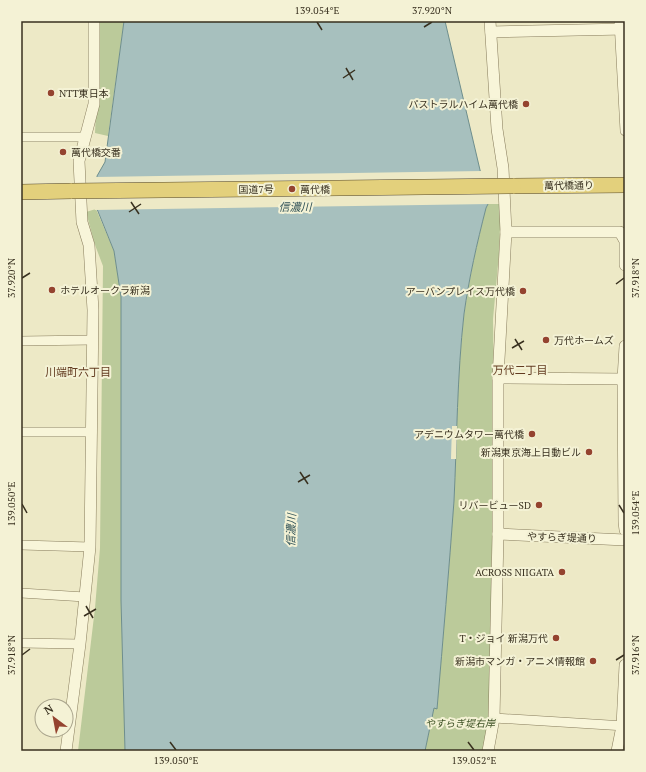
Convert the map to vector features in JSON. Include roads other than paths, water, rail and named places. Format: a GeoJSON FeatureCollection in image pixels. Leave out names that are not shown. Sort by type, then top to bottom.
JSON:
{"type":"FeatureCollection","features":[{"type":"Feature","properties":{"kind":"highway","name":"萬代橋通り"},"geometry":{"type":"LineString","coordinates":[[513,186],[625,185]]}},
{"type":"Feature","properties":{"kind":"highway","name":"国道7号"},"geometry":{"type":"LineString","coordinates":[[21,192],[513,186]]}},
{"type":"Feature","properties":{"kind":"street"},"geometry":{"type":"LineString","coordinates":[[66,751],[80,644],[90,547],[93,310],[89,245],[82,222],[79,160],[94,104],[94,21]]}},
{"type":"Feature","properties":{"kind":"street"},"geometry":{"type":"LineString","coordinates":[[488,751],[494,718],[498,534],[498,378],[506,232],[503,168],[497,129],[490,27],[621,26],[625,131]]}},
{"type":"Feature","properties":{"kind":"street"},"geometry":{"type":"LineString","coordinates":[[21,137],[84,137]]}},
{"type":"Feature","properties":{"kind":"street"},"geometry":{"type":"LineString","coordinates":[[506,232],[620,232],[625,241],[625,265]]}},
{"type":"Feature","properties":{"kind":"street"},"geometry":{"type":"LineString","coordinates":[[21,341],[93,340]]}},
{"type":"Feature","properties":{"kind":"street"},"geometry":{"type":"LineString","coordinates":[[625,346],[625,530]]}},
{"type":"Feature","properties":{"kind":"street"},"geometry":{"type":"LineString","coordinates":[[498,378],[624,379]]}},
{"type":"Feature","properties":{"kind":"street"},"geometry":{"type":"LineString","coordinates":[[21,432],[92,432]]}},
{"type":"Feature","properties":{"kind":"street","name":"やすらぎ堤通り"},"geometry":{"type":"LineString","coordinates":[[498,534],[625,540]]}},
{"type":"Feature","properties":{"kind":"street"},"geometry":{"type":"LineString","coordinates":[[21,545],[90,547]]}},
{"type":"Feature","properties":{"kind":"street"},"geometry":{"type":"LineString","coordinates":[[21,593],[85,597]]}},
{"type":"Feature","properties":{"kind":"street"},"geometry":{"type":"LineString","coordinates":[[21,643],[80,644]]}},
{"type":"Feature","properties":{"kind":"street"},"geometry":{"type":"LineString","coordinates":[[617,751],[624,726],[625,665]]}},
{"type":"Feature","properties":{"kind":"street"},"geometry":{"type":"LineString","coordinates":[[494,718],[624,726]]}},
{"type":"Feature","properties":{"kind":"water","name":"信濃川"},"geometry":{"type":"Polygon","coordinates":[[[124,21],[445,21],[488,204],[468,287],[464,314],[459,384],[454,501],[437,709],[434,708],[425,751],[125,751],[121,600],[121,297],[114,251],[97,209],[97,176],[105,162],[124,21]]]}},
{"type":"Feature","properties":{"kind":"place","name":"NTT東日本"},"geometry":{"type":"Point","coordinates":[51,93]}},
{"type":"Feature","properties":{"kind":"place","name":"パストラルハイム萬代橋"},"geometry":{"type":"Point","coordinates":[526,104]}},
{"type":"Feature","properties":{"kind":"place","name":"萬代橋交番"},"geometry":{"type":"Point","coordinates":[63,152]}},
{"type":"Feature","properties":{"kind":"place","name":"萬代橋"},"geometry":{"type":"Point","coordinates":[292,189]}},
{"type":"Feature","properties":{"kind":"place","name":"ホテルオークラ新潟"},"geometry":{"type":"Point","coordinates":[52,290]}},
{"type":"Feature","properties":{"kind":"place","name":"アーバンプレイス万代橋"},"geometry":{"type":"Point","coordinates":[523,291]}},
{"type":"Feature","properties":{"kind":"place","name":"万代ホームズ"},"geometry":{"type":"Point","coordinates":[546,340]}},
{"type":"Feature","properties":{"kind":"place","name":"アデニウムタワー萬代橋"},"geometry":{"type":"Point","coordinates":[532,434]}},
{"type":"Feature","properties":{"kind":"place","name":"新潟東京海上日動ビル"},"geometry":{"type":"Point","coordinates":[589,452]}},
{"type":"Feature","properties":{"kind":"place","name":"リバービューSD"},"geometry":{"type":"Point","coordinates":[539,505]}},
{"type":"Feature","properties":{"kind":"place","name":"ACROSS NIIGATA"},"geometry":{"type":"Point","coordinates":[562,572]}},
{"type":"Feature","properties":{"kind":"place","name":"T・ジョイ 新潟万代"},"geometry":{"type":"Point","coordinates":[556,638]}},
{"type":"Feature","properties":{"kind":"place","name":"新潟市マンガ・アニメ情報館"},"geometry":{"type":"Point","coordinates":[593,661]}},
{"type":"Feature","properties":{"kind":"district","name":"万代二丁目"},"geometry":{"type":"Point","coordinates":[520,370]}},
{"type":"Feature","properties":{"kind":"district","name":"川端町六丁目"},"geometry":{"type":"Point","coordinates":[78,372]}},
{"type":"Feature","properties":{"kind":"park label","name":"やすらぎ堤右岸"},"geometry":{"type":"Point","coordinates":[460,723]}}]}
